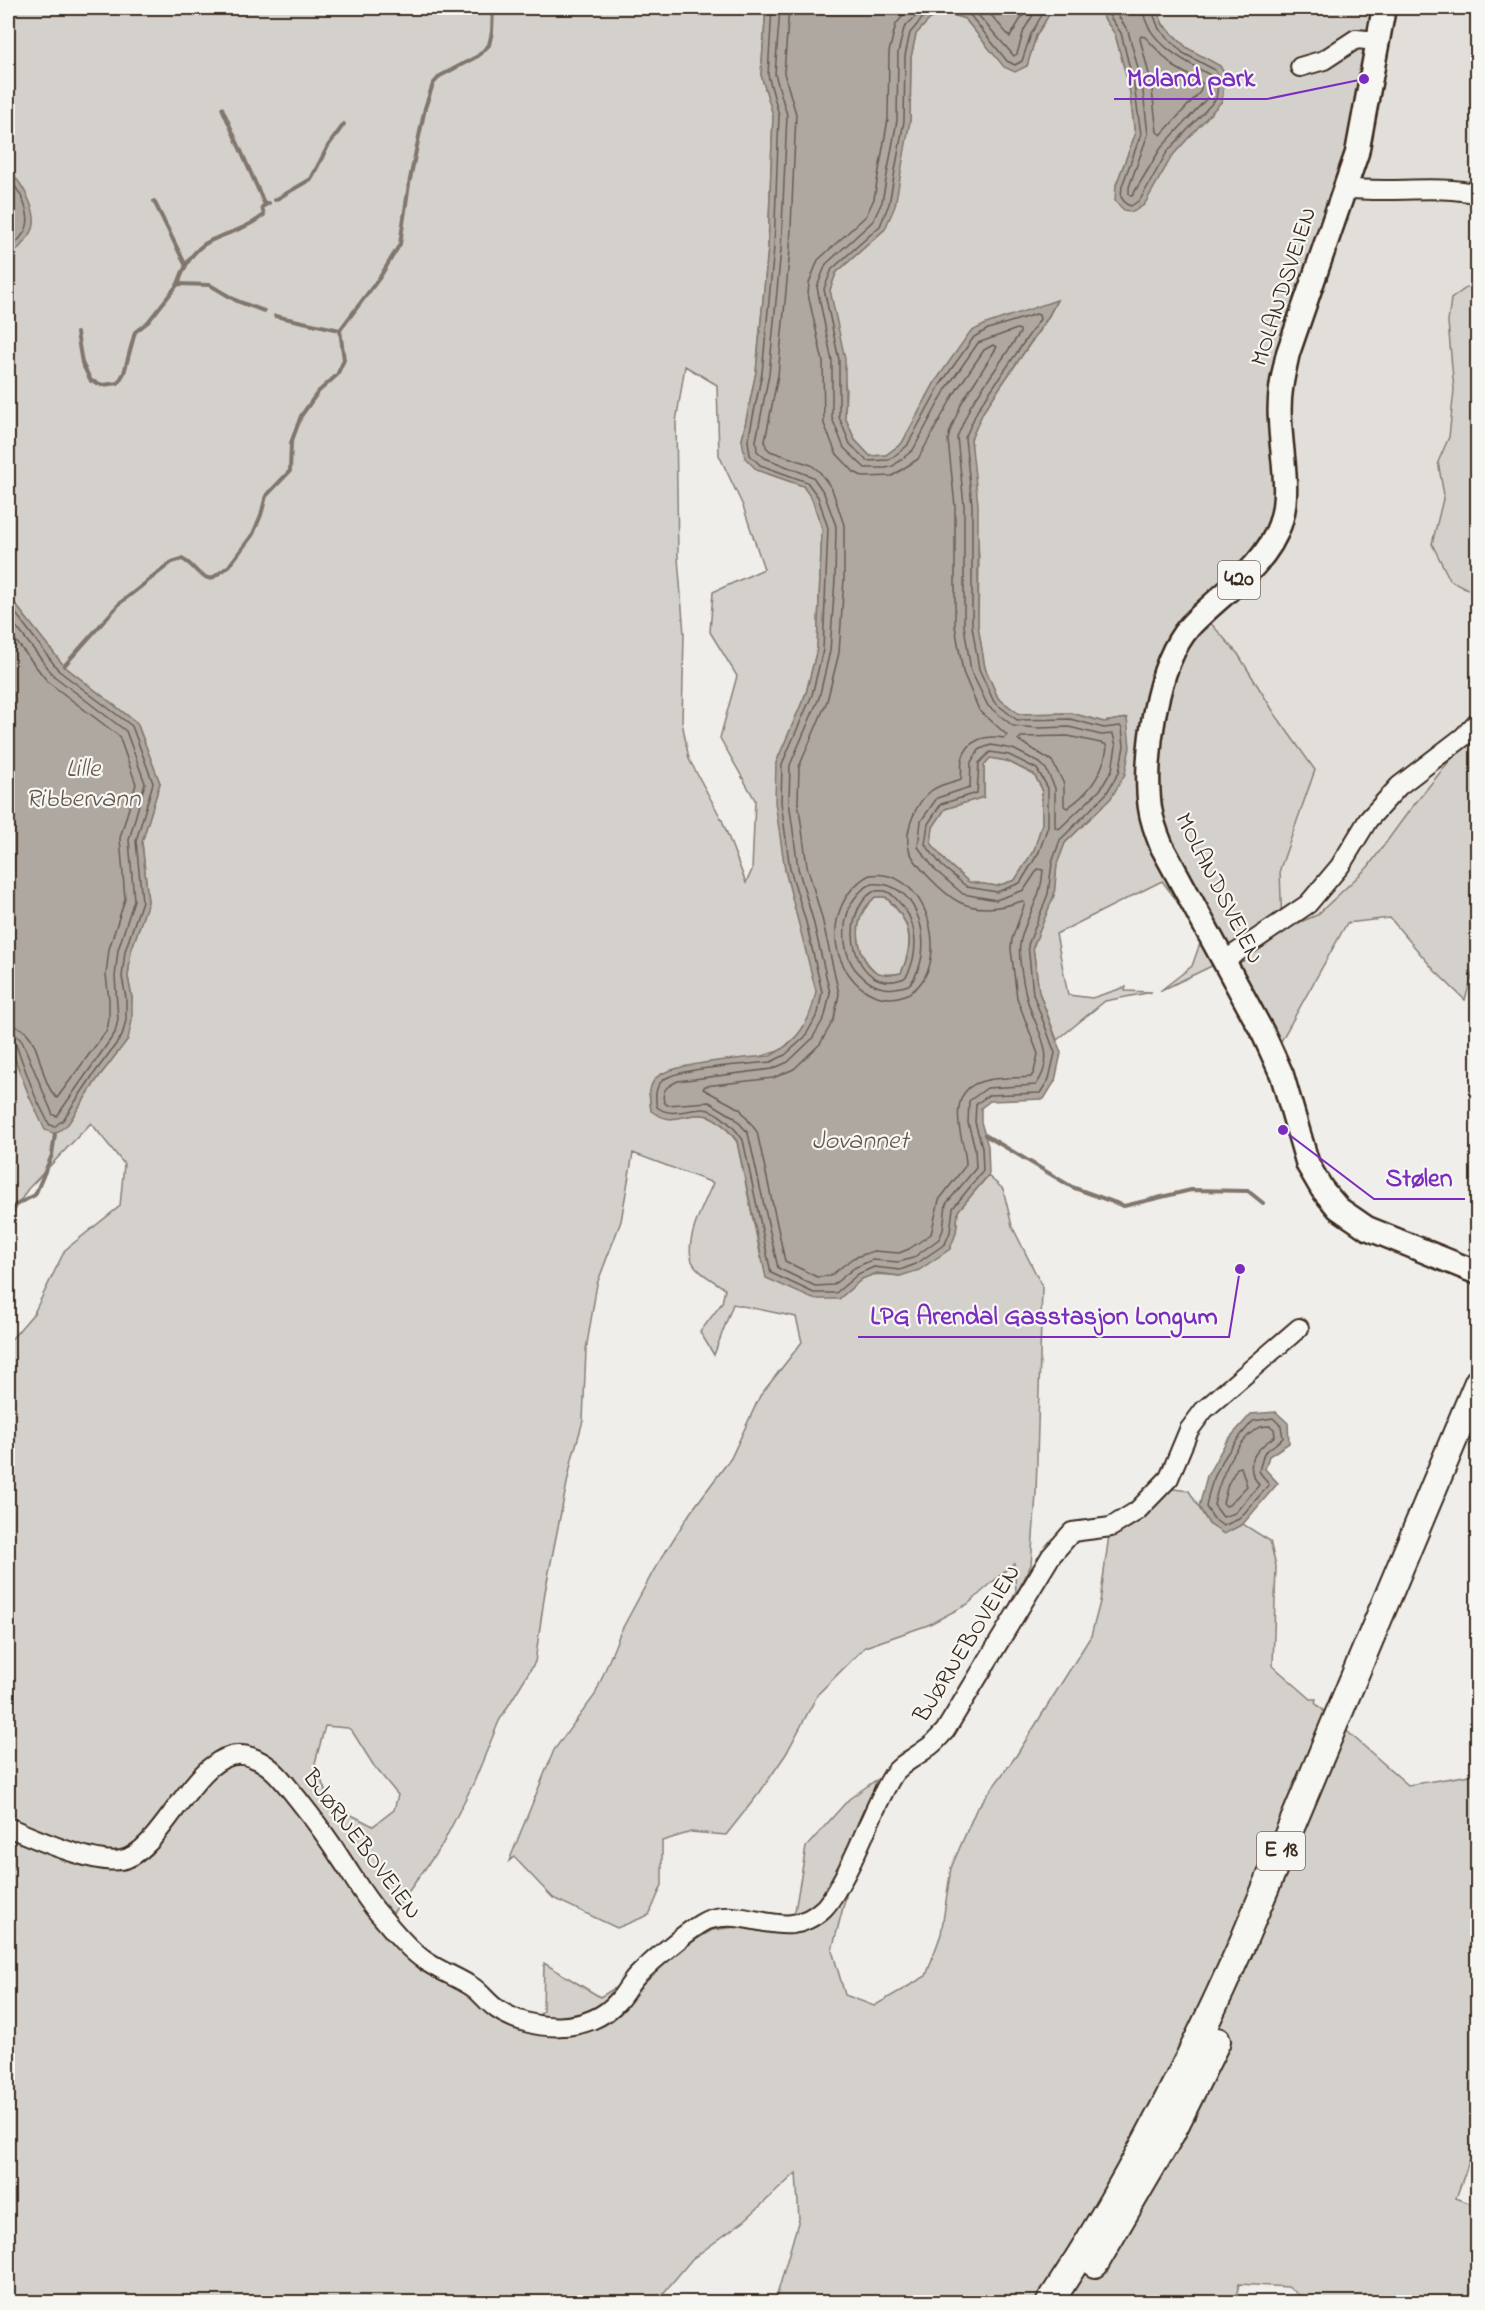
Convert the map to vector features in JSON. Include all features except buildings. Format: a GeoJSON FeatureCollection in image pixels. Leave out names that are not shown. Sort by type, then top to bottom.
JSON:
{"type":"FeatureCollection","features":[{"type":"Feature","properties":{"kind":"highway","name":"E 18"},"geometry":{"type":"LineString","coordinates":[[1050,2302],[1090,2240],[1143,2149],[1207,2023],[1478,1382]]}},
{"type":"Feature","properties":{"kind":"highway","name":"E 18"},"geometry":{"type":"LineString","coordinates":[[1071,2302],[1150,2171],[1234,2007],[1478,1427]]}},
{"type":"Feature","properties":{"kind":"main road","name":"MOLANDSVEIEN"},"geometry":{"type":"LineString","coordinates":[[1384,8],[1362,133],[1288,353],[1282,381],[1280,418],[1285,493],[1280,525],[1263,555],[1198,618],[1178,642],[1164,672],[1154,724],[1148,789],[1154,827],[1174,871],[1263,1033],[1282,1075],[1304,1153],[1322,1189],[1338,1208],[1367,1228],[1478,1273]]}},
{"type":"Feature","properties":{"kind":"street"},"geometry":{"type":"LineString","coordinates":[[1300,67],[1324,60],[1356,39],[1378,41]]}},
{"type":"Feature","properties":{"kind":"street"},"geometry":{"type":"LineString","coordinates":[[1345,188],[1371,191],[1420,189],[1478,194]]}},
{"type":"Feature","properties":{"kind":"street"},"geometry":{"type":"LineString","coordinates":[[1224,961],[1308,904],[1340,866],[1368,820],[1399,786],[1462,737],[1478,721]]}},
{"type":"Feature","properties":{"kind":"street","name":"BJØRNEBOVEIEN"},"geometry":{"type":"LineString","coordinates":[[8,1827],[96,1858],[120,1861],[135,1856],[148,1845],[188,1790],[214,1764],[235,1755],[249,1755],[268,1766],[284,1782],[327,1837],[373,1907],[405,1944],[425,1961],[473,1987],[494,2007],[517,2020],[543,2026],[576,2025],[606,2012],[619,2001],[625,1990],[647,1967],[693,1929],[709,1919],[738,1917],[782,1926],[796,1925],[814,1917],[828,1904],[849,1868],[878,1802],[895,1771],[931,1746],[945,1731],[1051,1556],[1072,1532],[1111,1527],[1137,1511],[1169,1478],[1189,1430],[1204,1410],[1299,1328]]}},
{"type":"Feature","properties":{"kind":"shaded area"},"geometry":{"type":"Polygon","coordinates":[[[8,8],[766,8],[761,75],[773,115],[768,248],[756,372],[742,440],[757,470],[803,486],[812,499],[822,528],[817,649],[806,693],[776,763],[785,870],[817,991],[813,1011],[800,1033],[781,1050],[649,1093],[651,1110],[672,1119],[695,1115],[708,1116],[718,1121],[726,1129],[737,1142],[761,1258],[839,1299],[866,1277],[879,1274],[900,1276],[956,1233],[958,1211],[988,1176],[1003,1189],[1012,1226],[1042,1286],[1036,1494],[1031,1565],[1000,1627],[1016,1591],[1014,1563],[968,1604],[928,1625],[865,1647],[818,1694],[786,1754],[726,1835],[691,1832],[662,1841],[662,1885],[649,1915],[617,1928],[553,1898],[514,1857],[509,1861],[554,1750],[595,1695],[621,1631],[654,1570],[690,1513],[731,1458],[760,1396],[802,1342],[796,1317],[733,1304],[714,1355],[700,1332],[722,1303],[725,1289],[694,1265],[690,1252],[696,1221],[713,1183],[633,1153],[621,1221],[597,1284],[586,1350],[583,1421],[572,1459],[545,1592],[535,1662],[499,1721],[474,1782],[442,1845],[388,1920],[419,1956],[531,2024],[543,2011],[544,1963],[600,1997],[712,1930],[768,1923],[794,1917],[806,1847],[849,1799],[876,1780],[832,1950],[845,1995],[874,2006],[926,1976],[941,1934],[951,1868],[976,1810],[1016,1756],[1091,1636],[1100,1602],[1109,1535],[1158,1487],[1189,1491],[1209,1524],[1224,1534],[1243,1524],[1270,1541],[1276,1566],[1273,1666],[1311,1699],[1316,1699],[1315,1703],[1408,1785],[1477,1774],[1478,2152],[1470,2159],[1456,2198],[1477,2206],[1477,2302],[1309,2302],[1288,2287],[1239,2284],[1235,2302],[775,2302],[799,2219],[796,2173],[745,2220],[692,2259],[656,2302],[18,2302],[8,2288],[8,1343],[34,1313],[65,1250],[120,1206],[124,1164],[91,1123],[27,1190],[8,1222],[8,1041],[30,1098],[68,1124],[98,1078],[128,1039],[132,998],[128,977],[131,951],[148,902],[142,842],[160,783],[137,723],[64,666],[8,595],[8,263],[15,177],[8,178],[8,8]],[[685,366],[676,422],[678,558],[684,634],[682,722],[689,759],[722,820],[746,883],[752,870],[755,800],[720,738],[737,676],[710,632],[713,592],[764,569],[743,506],[719,455],[717,385],[685,366]],[[325,1726],[315,1763],[330,1804],[373,1826],[394,1810],[398,1795],[374,1766],[352,1731],[348,1728],[325,1726]]]}},
{"type":"Feature","properties":{"kind":"shaded area"},"geometry":{"type":"Polygon","coordinates":[[[1053,8],[1097,8],[1115,34],[1129,86],[1135,135],[1116,185],[1144,205],[1172,156],[1222,101],[1225,76],[1220,66],[1187,48],[1163,24],[1156,8],[1388,8],[1292,341],[1281,464],[1270,527],[1227,580],[1206,618],[1238,654],[1275,714],[1315,770],[1280,869],[1282,930],[1317,915],[1368,867],[1409,811],[1477,731],[1477,959],[1465,1000],[1435,971],[1390,918],[1347,923],[1281,1041],[1222,961],[1160,991],[1192,966],[1203,935],[1162,881],[1056,934],[1068,995],[1092,998],[1126,987],[1125,991],[1152,992],[1105,1001],[1057,1040],[1039,992],[1033,947],[1054,895],[1057,864],[1065,843],[1111,798],[1127,718],[1104,722],[1071,713],[1019,714],[998,698],[985,668],[978,626],[979,558],[971,439],[983,412],[1048,318],[1057,300],[1024,312],[935,382],[902,443],[886,455],[870,456],[855,440],[845,417],[846,389],[830,290],[836,273],[885,229],[910,121],[911,57],[916,34],[930,19],[947,13],[965,19],[1004,66],[1027,66],[1036,36],[1053,8]]]}},
{"type":"Feature","properties":{"kind":"shaded area"},"geometry":{"type":"Polygon","coordinates":[[[1388,8],[1477,8],[1477,280],[1451,299],[1448,322],[1454,390],[1449,437],[1438,462],[1444,495],[1432,544],[1450,580],[1477,594],[1477,731],[1409,811],[1368,867],[1317,915],[1281,930],[1280,869],[1315,770],[1206,618],[1279,396],[1388,8]]]}},
{"type":"Feature","properties":{"kind":"shaded area"},"geometry":{"type":"Polygon","coordinates":[[[1477,280],[1477,594],[1450,580],[1432,544],[1444,495],[1438,462],[1449,437],[1454,390],[1448,322],[1451,299],[1477,280]]]}},
{"type":"Feature","properties":{"kind":"shaded area"},"geometry":{"type":"Polygon","coordinates":[[[990,758],[1007,761],[1034,775],[1042,789],[1042,824],[1034,850],[1015,880],[997,886],[969,882],[946,862],[931,843],[933,827],[945,809],[984,797],[984,765],[990,758]]]}},
{"type":"Feature","properties":{"kind":"shaded area"},"geometry":{"type":"Polygon","coordinates":[[[875,897],[885,897],[905,923],[909,941],[901,973],[877,972],[864,958],[861,950],[858,934],[860,919],[865,908],[875,897]]]}},
{"type":"Feature","properties":{"kind":"water","name":"Jovannet"},"geometry":{"type":"Polygon","coordinates":[[[766,8],[1053,8],[1036,36],[1027,66],[1015,72],[1004,67],[965,19],[947,13],[930,19],[916,34],[911,57],[910,121],[895,206],[885,229],[836,273],[830,290],[845,359],[845,417],[855,440],[870,456],[886,455],[902,443],[935,382],[970,332],[986,324],[1057,300],[1048,317],[983,412],[971,439],[978,504],[978,626],[985,668],[998,698],[1019,714],[1071,713],[1104,722],[1127,718],[1130,747],[1125,774],[1111,798],[1065,843],[1057,864],[1054,895],[1033,947],[1039,992],[1061,1053],[1055,1081],[1044,1099],[990,1101],[981,1108],[981,1122],[988,1146],[989,1174],[958,1211],[956,1233],[950,1249],[919,1270],[900,1276],[877,1273],[862,1279],[839,1299],[813,1299],[766,1278],[737,1141],[722,1125],[708,1116],[695,1115],[672,1119],[659,1116],[651,1111],[650,1099],[652,1083],[655,1079],[675,1069],[708,1062],[770,1056],[780,1050],[802,1030],[811,1012],[816,991],[785,870],[775,802],[776,763],[806,693],[817,649],[822,528],[812,499],[803,486],[757,470],[745,458],[742,440],[756,372],[768,248],[773,115],[761,75],[766,8]],[[990,758],[984,765],[984,797],[945,809],[933,827],[931,843],[946,862],[969,882],[997,886],[1015,880],[1034,850],[1042,824],[1042,789],[1034,774],[1007,761],[990,758]],[[875,897],[865,908],[860,919],[858,934],[861,950],[868,964],[876,972],[901,973],[906,962],[909,941],[906,923],[886,897],[875,897]]]}},
{"type":"Feature","properties":{"kind":"water"},"geometry":{"type":"Polygon","coordinates":[[[1097,8],[1156,8],[1163,25],[1187,48],[1220,66],[1225,75],[1222,101],[1172,156],[1144,205],[1133,212],[1124,210],[1115,201],[1116,185],[1135,135],[1129,86],[1115,34],[1097,8]]]}},
{"type":"Feature","properties":{"kind":"water"},"geometry":{"type":"Polygon","coordinates":[[[15,177],[33,211],[34,226],[8,263],[8,178],[15,177]]]}},
{"type":"Feature","properties":{"kind":"water","name":"Lille Ribbervann"},"geometry":{"type":"Polygon","coordinates":[[[8,595],[64,666],[137,723],[160,783],[142,842],[148,902],[131,951],[128,977],[132,998],[132,1021],[128,1039],[98,1078],[68,1124],[55,1134],[45,1130],[8,1041],[8,595]]]}},
{"type":"Feature","properties":{"kind":"water"},"geometry":{"type":"Polygon","coordinates":[[[1276,1412],[1288,1423],[1289,1443],[1269,1456],[1265,1469],[1278,1483],[1243,1524],[1224,1534],[1209,1524],[1199,1507],[1207,1476],[1226,1442],[1251,1414],[1276,1412]]]}},
{"type":"Feature","properties":{"kind":"waterway"},"geometry":{"type":"LineString","coordinates":[[64,666],[120,603],[172,562],[182,559],[202,575],[211,579],[229,566],[253,534],[266,496],[290,471],[291,443],[301,416],[318,392],[337,375],[344,360],[340,330],[380,277],[400,244],[409,184],[425,108],[433,84],[440,76],[478,56],[489,45],[493,8]]}},
{"type":"Feature","properties":{"kind":"waterway"},"geometry":{"type":"LineString","coordinates":[[222,108],[265,205]]}},
{"type":"Feature","properties":{"kind":"waterway"},"geometry":{"type":"LineString","coordinates":[[275,200],[311,179],[328,146],[344,124]]}},
{"type":"Feature","properties":{"kind":"waterway"},"geometry":{"type":"LineString","coordinates":[[154,201],[185,264]]}},
{"type":"Feature","properties":{"kind":"waterway"},"geometry":{"type":"LineString","coordinates":[[178,284],[194,253],[214,239],[250,224],[264,215],[262,207],[269,203]]}},
{"type":"Feature","properties":{"kind":"waterway"},"geometry":{"type":"LineString","coordinates":[[77,333],[82,363],[91,381],[103,385],[118,383],[124,373],[135,332],[148,322],[178,284],[210,285],[237,301],[264,311]]}},
{"type":"Feature","properties":{"kind":"waterway"},"geometry":{"type":"LineString","coordinates":[[275,316],[340,330]]}},
{"type":"Feature","properties":{"kind":"waterway"},"geometry":{"type":"LineString","coordinates":[[8,1209],[35,1195],[52,1155],[55,1134]]}},
{"type":"Feature","properties":{"kind":"waterway"},"geometry":{"type":"LineString","coordinates":[[985,1135],[1072,1187],[1124,1206],[1191,1190],[1248,1191],[1263,1203]]}},
{"type":"Feature","properties":{"kind":"place","name":"Moland park"},"geometry":{"type":"Point","coordinates":[1364,79]}},
{"type":"Feature","properties":{"kind":"place","name":"Stølen"},"geometry":{"type":"Point","coordinates":[1283,1130]}},
{"type":"Feature","properties":{"kind":"place","name":"LPG Arendal Gasstasjon Longum"},"geometry":{"type":"Point","coordinates":[1240,1269]}}]}
